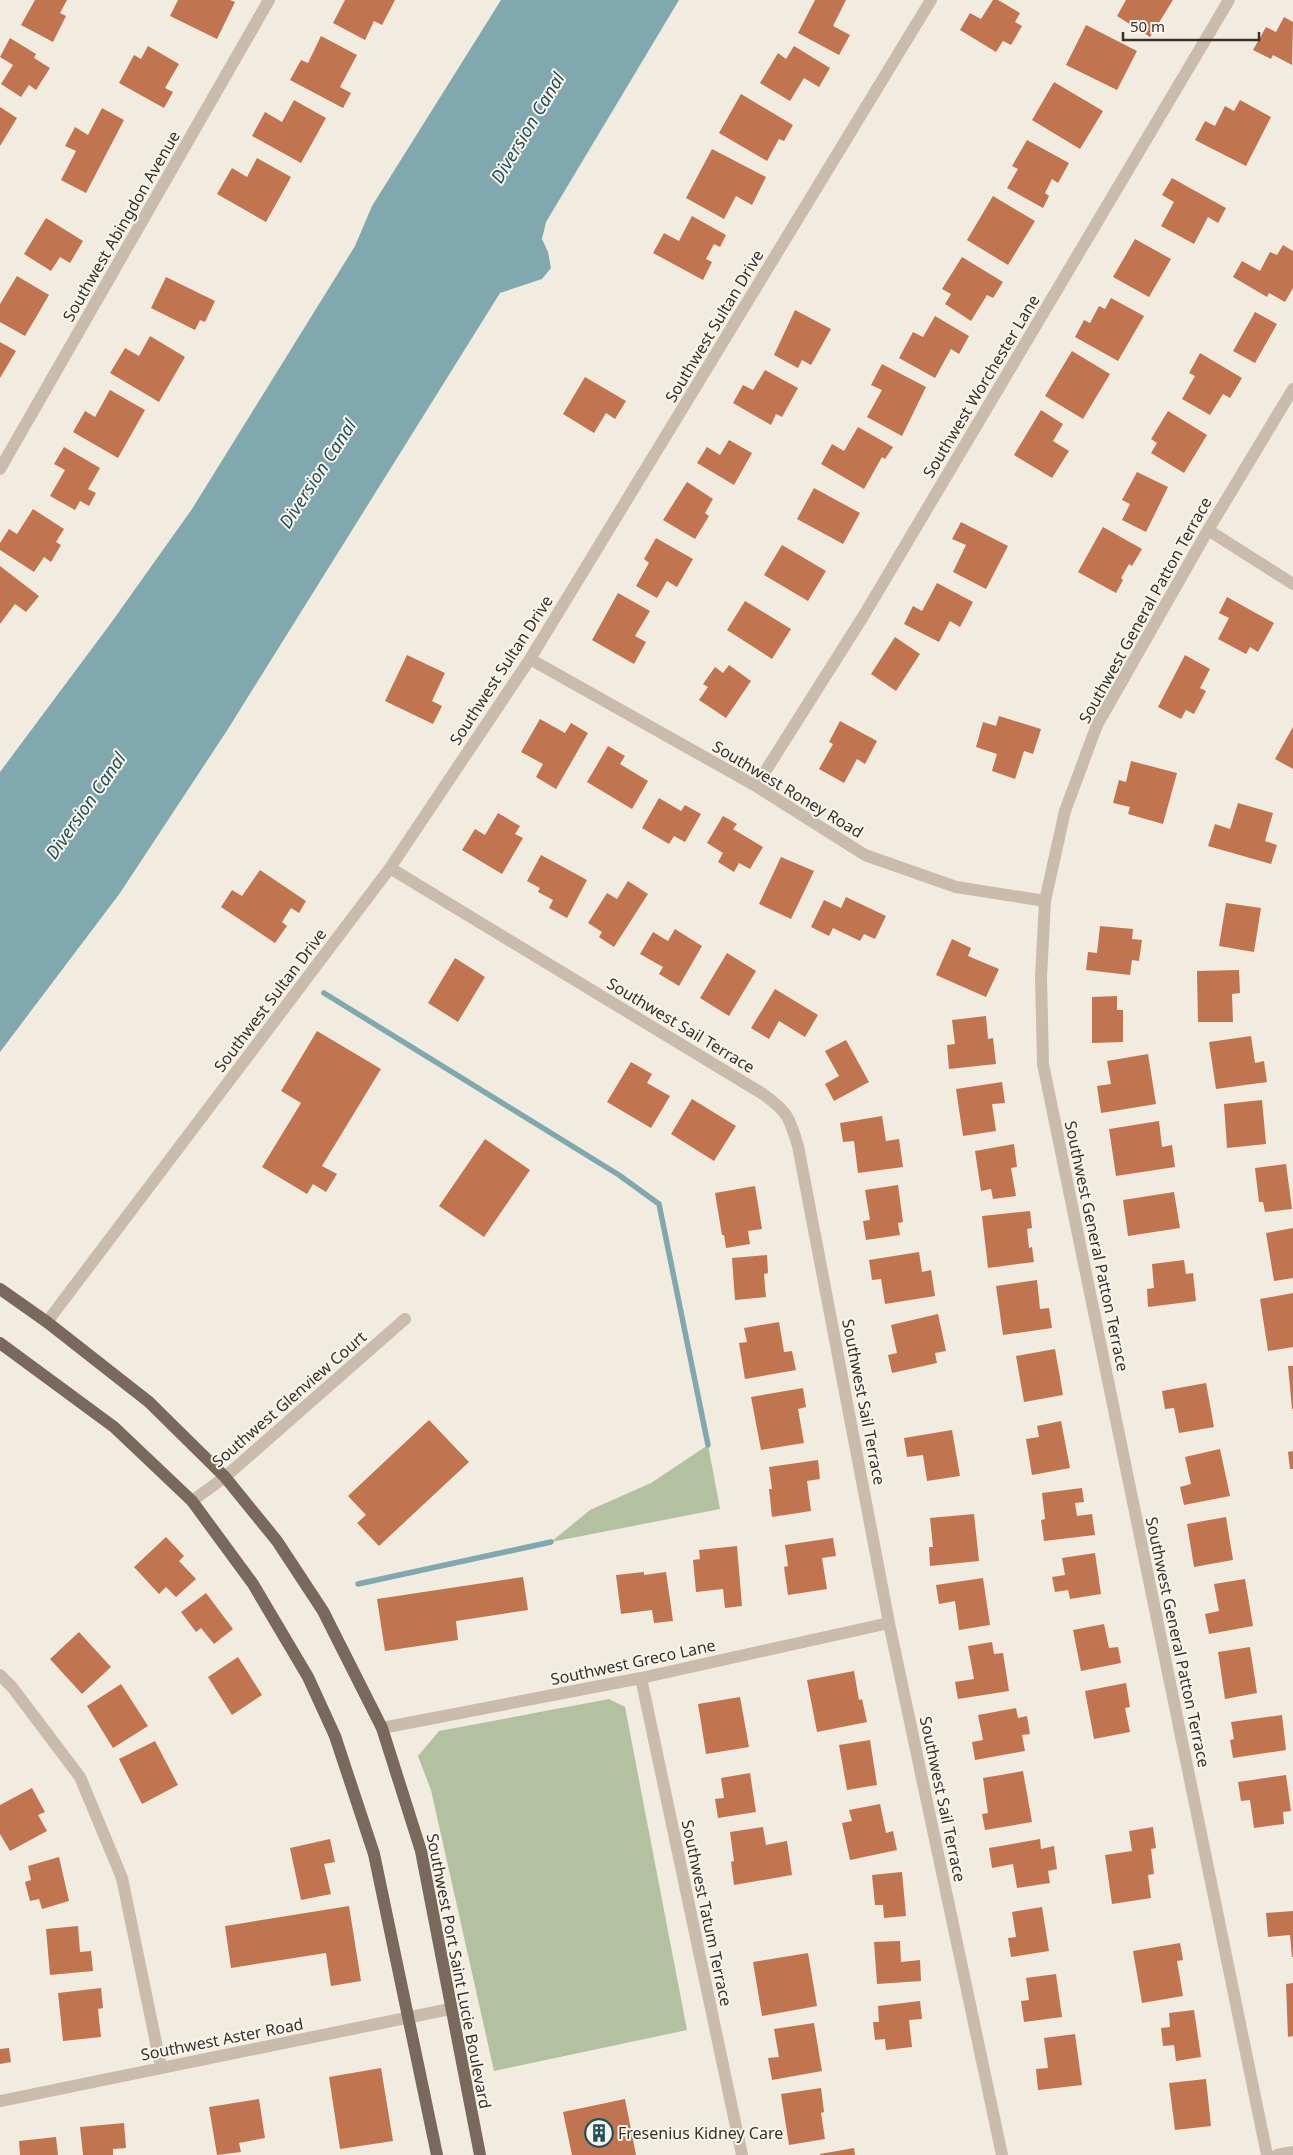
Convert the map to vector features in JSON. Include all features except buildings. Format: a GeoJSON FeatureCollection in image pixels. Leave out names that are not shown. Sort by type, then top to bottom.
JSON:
{"type":"FeatureCollection","features":[{"type":"Feature","properties":{"kind":"main road","name":"Southwest Port Saint Lucie Boulevard"},"geometry":{"type":"LineString","coordinates":[[0,1289],[47,1322],[149,1402],[225,1477],[277,1541],[323,1611],[382,1728],[421,1851],[450,2009],[480,2155]]}},
{"type":"Feature","properties":{"kind":"main road"},"geometry":{"type":"LineString","coordinates":[[0,1342],[114,1427],[192,1501],[258,1593],[308,1677],[335,1736],[374,1854],[437,2155]]}},
{"type":"Feature","properties":{"kind":"street","name":"Southwest Abingdon Avenue"},"geometry":{"type":"LineString","coordinates":[[0,468],[269,0]]}},
{"type":"Feature","properties":{"kind":"street","name":"Southwest Sultan Drive"},"geometry":{"type":"LineString","coordinates":[[47,1322],[390,868],[530,659],[930,0]]}},
{"type":"Feature","properties":{"kind":"street","name":"Southwest Worchester Lane"},"geometry":{"type":"LineString","coordinates":[[756,786],[864,615],[1229,0]]}},
{"type":"Feature","properties":{"kind":"street","name":"Southwest General Patton Terrace"},"geometry":{"type":"LineString","coordinates":[[1267,2155],[1043,1064],[1040,977],[1046,901],[1065,811],[1097,725],[1208,530],[1293,389]]}},
{"type":"Feature","properties":{"kind":"street"},"geometry":{"type":"LineString","coordinates":[[1208,530],[1293,584]]}},
{"type":"Feature","properties":{"kind":"street","name":"Southwest Roney Road"},"geometry":{"type":"LineString","coordinates":[[530,659],[756,786],[865,855],[956,887],[1046,901]]}},
{"type":"Feature","properties":{"kind":"street","name":"Southwest Sail Terrace"},"geometry":{"type":"LineString","coordinates":[[390,868],[763,1094],[779,1105],[790,1117],[798,1146],[889,1623],[1002,2155]]}},
{"type":"Feature","properties":{"kind":"street","name":"Southwest Glenview Court"},"geometry":{"type":"LineString","coordinates":[[192,1501],[225,1477],[405,1319]]}},
{"type":"Feature","properties":{"kind":"street","name":"Southwest Greco Lane"},"geometry":{"type":"LineString","coordinates":[[382,1728],[641,1678],[889,1623]]}},
{"type":"Feature","properties":{"kind":"street"},"geometry":{"type":"LineString","coordinates":[[0,1675],[12,1687],[80,1777],[122,1878],[160,2068]]}},
{"type":"Feature","properties":{"kind":"street","name":"Southwest Tatum Terrace"},"geometry":{"type":"LineString","coordinates":[[641,1678],[742,2155]]}},
{"type":"Feature","properties":{"kind":"street","name":"Southwest Aster Road"},"geometry":{"type":"LineString","coordinates":[[0,2101],[450,2009]]}},
{"type":"Feature","properties":{"kind":"street"},"geometry":{"type":"LineString","coordinates":[[1277,2155],[1293,2152]]}},
{"type":"Feature","properties":{"kind":"green space"},"geometry":{"type":"Polygon","coordinates":[[[708,1445],[720,1509],[551,1542],[590,1510],[651,1483],[708,1445]]]}},
{"type":"Feature","properties":{"kind":"green space"},"geometry":{"type":"Polygon","coordinates":[[[609,1699],[625,1707],[687,2030],[494,2071],[431,1790],[418,1756],[439,1731],[609,1699]]]}},
{"type":"Feature","properties":{"kind":"water","name":"Diversion Canal"},"geometry":{"type":"Polygon","coordinates":[[[501,0],[679,0],[546,222],[542,239],[548,252],[551,268],[542,279],[500,293],[228,729],[120,893],[0,1052],[0,772],[111,623],[192,509],[355,246],[372,206],[501,0]]]}},
{"type":"Feature","properties":{"kind":"waterway"},"geometry":{"type":"LineString","coordinates":[[324,993],[619,1175],[659,1204],[708,1445]]}},
{"type":"Feature","properties":{"kind":"waterway"},"geometry":{"type":"LineString","coordinates":[[358,1584],[551,1542]]}},
{"type":"Feature","properties":{"kind":"place","name":"Fresenius Kidney Care"},"geometry":{"type":"Point","coordinates":[599,2133]}}]}
